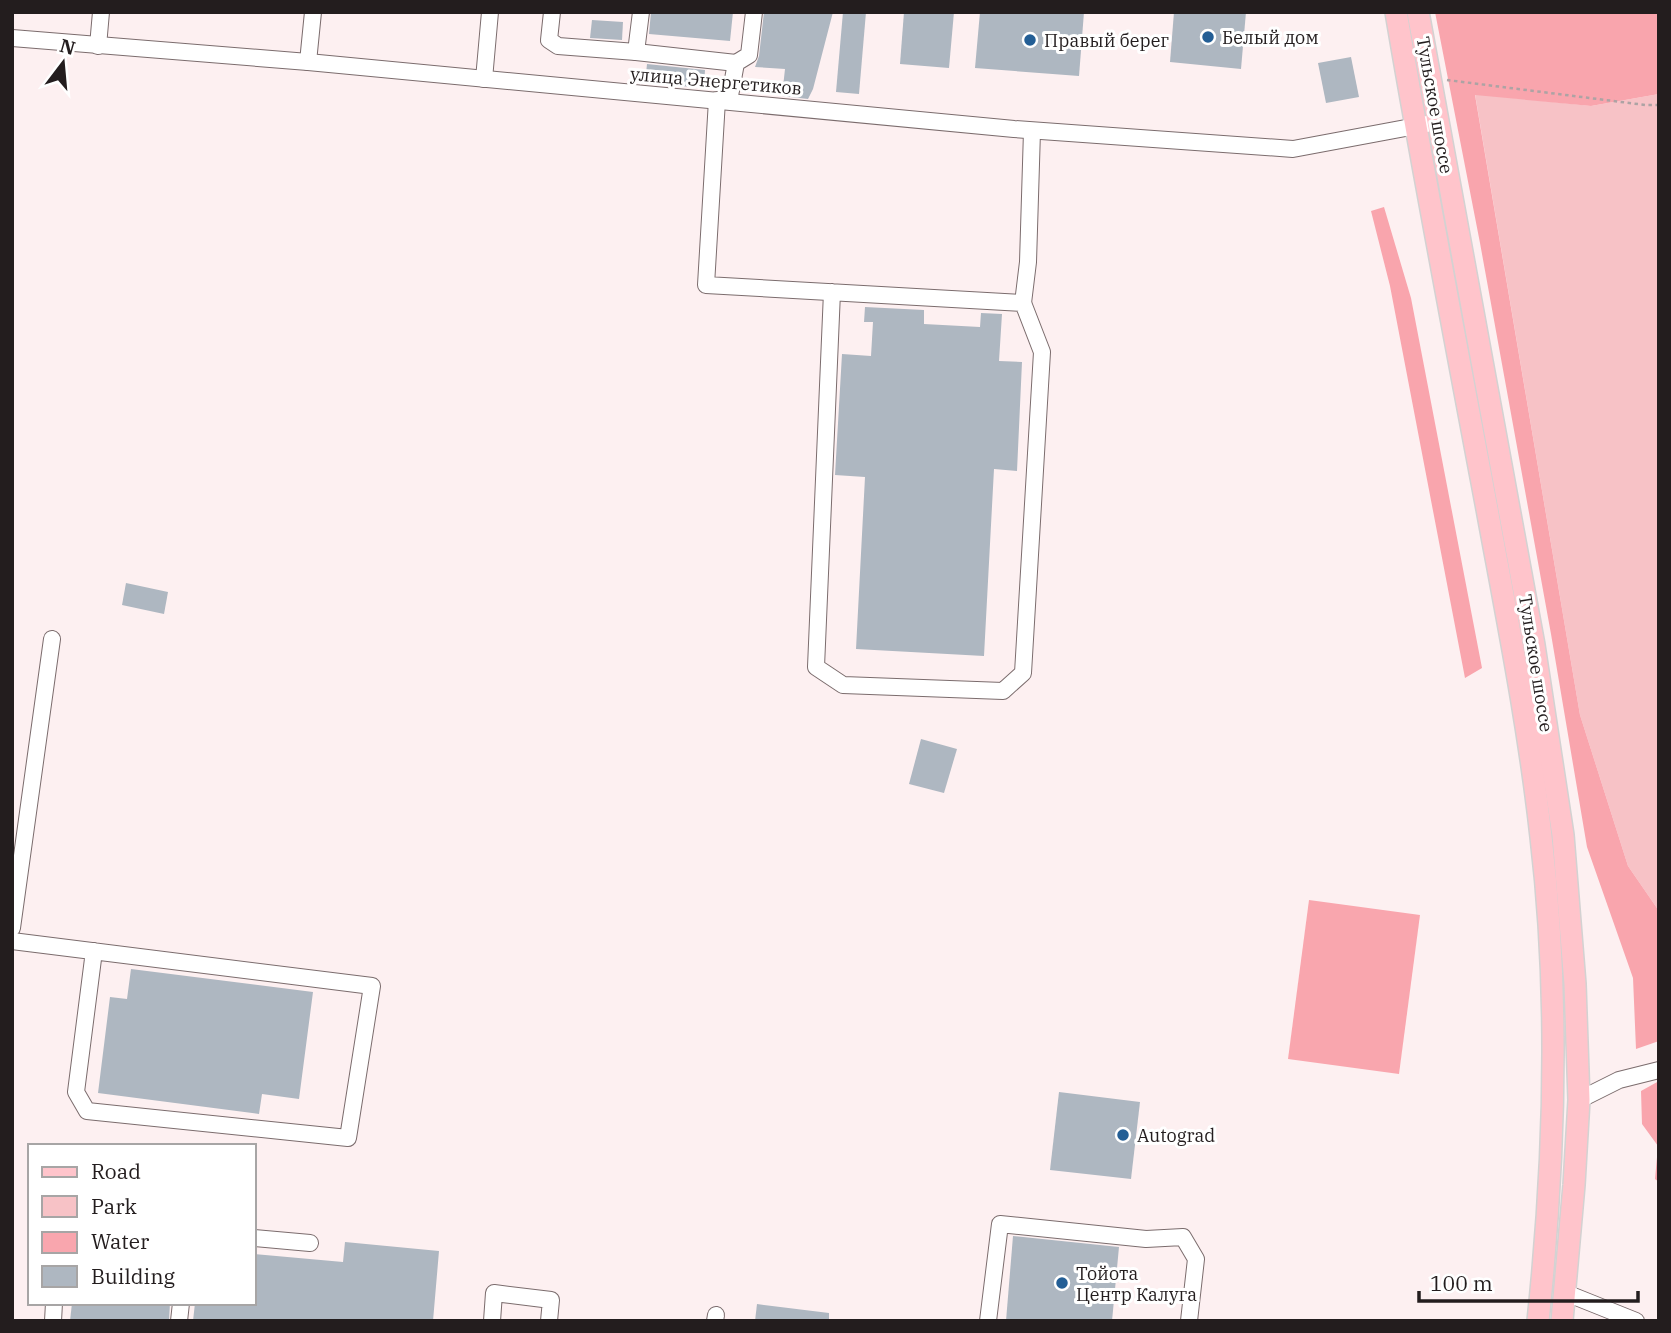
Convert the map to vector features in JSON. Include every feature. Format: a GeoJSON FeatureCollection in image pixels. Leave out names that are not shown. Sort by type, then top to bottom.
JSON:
{"type":"FeatureCollection","features":[{"type":"Feature","properties":{"kind":"main road","name":"Тульское шоссе"},"geometry":{"type":"LineString","coordinates":[[1396,12],[1415,127],[1514,653],[1541,837],[1552,980],[1553,1056],[1550,1183],[1538,1321]]}},
{"type":"Feature","properties":{"kind":"main road","name":"Тульское шоссе"},"geometry":{"type":"LineString","coordinates":[[1418,12],[1534,645],[1563,835],[1575,984],[1579,1100],[1562,1321]]}},
{"type":"Feature","properties":{"kind":"street"},"geometry":{"type":"LineString","coordinates":[[98,46],[101,12]]}},
{"type":"Feature","properties":{"kind":"street"},"geometry":{"type":"LineString","coordinates":[[308,62],[313,12]]}},
{"type":"Feature","properties":{"kind":"street"},"geometry":{"type":"LineString","coordinates":[[484,79],[490,12]]}},
{"type":"Feature","properties":{"kind":"street"},"geometry":{"type":"LineString","coordinates":[[552,12],[549,40],[558,46],[736,62],[749,55],[754,12]]}},
{"type":"Feature","properties":{"kind":"street"},"geometry":{"type":"LineString","coordinates":[[636,52],[641,12]]}},
{"type":"Feature","properties":{"kind":"street","name":"улица Энергетиков"},"geometry":{"type":"LineString","coordinates":[[12,38],[308,62],[1032,131],[1293,149],[1437,123]]}},
{"type":"Feature","properties":{"kind":"street"},"geometry":{"type":"LineString","coordinates":[[736,62],[723,101],[706,285],[1023,303]]}},
{"type":"Feature","properties":{"kind":"street"},"geometry":{"type":"LineString","coordinates":[[832,292],[816,667],[843,685],[1003,691],[1023,673],[1042,352],[1023,303],[1028,261],[1032,131]]}},
{"type":"Feature","properties":{"kind":"street"},"geometry":{"type":"LineString","coordinates":[[12,928],[52,639]]}},
{"type":"Feature","properties":{"kind":"street"},"geometry":{"type":"LineString","coordinates":[[12,941],[94,951],[372,986],[348,1138],[87,1111],[76,1091],[94,951]]}},
{"type":"Feature","properties":{"kind":"street"},"geometry":{"type":"LineString","coordinates":[[1579,1100],[1619,1080],[1659,1070]]}},
{"type":"Feature","properties":{"kind":"street"},"geometry":{"type":"LineString","coordinates":[[988,1321],[1000,1224],[1146,1239],[1183,1237],[1196,1259],[1189,1321]]}},
{"type":"Feature","properties":{"kind":"street"},"geometry":{"type":"LineString","coordinates":[[256,1238],[310,1243]]}},
{"type":"Feature","properties":{"kind":"street"},"geometry":{"type":"LineString","coordinates":[[492,1321],[494,1293],[551,1300],[549,1321]]}},
{"type":"Feature","properties":{"kind":"street"},"geometry":{"type":"LineString","coordinates":[[1566,1293],[1636,1321]]}},
{"type":"Feature","properties":{"kind":"path"},"geometry":{"type":"LineString","coordinates":[[1429,78],[1645,106],[1659,105]]}},
{"type":"Feature","properties":{"kind":"green space"},"geometry":{"type":"Polygon","coordinates":[[[1475,94],[1591,106],[1659,94],[1659,911],[1628,866],[1580,715],[1475,94]]]}},
{"type":"Feature","properties":{"kind":"shaded area"},"geometry":{"type":"Polygon","coordinates":[[[1435,12],[1659,12],[1659,94],[1591,106],[1475,95],[1580,715],[1628,866],[1659,911],[1659,1041],[1636,1049],[1633,978],[1587,847],[1480,243],[1435,12]]]}},
{"type":"Feature","properties":{"kind":"shaded area"},"geometry":{"type":"Polygon","coordinates":[[[1384,207],[1411,298],[1482,668],[1465,678],[1390,286],[1371,211],[1384,207]]]}},
{"type":"Feature","properties":{"kind":"shaded area"},"geometry":{"type":"Polygon","coordinates":[[[1659,1081],[1659,1182],[1655,1179],[1658,1146],[1642,1124],[1641,1091],[1659,1081]]]}},
{"type":"Feature","properties":{"kind":"water"},"geometry":{"type":"Polygon","coordinates":[[[1309,900],[1420,915],[1399,1074],[1288,1059],[1309,900]]]}},
{"type":"Feature","properties":{"kind":"building"},"geometry":{"type":"Polygon","coordinates":[[[651,12],[733,12],[730,41],[649,34],[651,12]]]}},
{"type":"Feature","properties":{"kind":"building"},"geometry":{"type":"Polygon","coordinates":[[[764,12],[833,12],[808,99],[782,96],[785,69],[755,67],[759,56],[764,12]]]}},
{"type":"Feature","properties":{"kind":"building"},"geometry":{"type":"Polygon","coordinates":[[[843,12],[866,12],[859,94],[836,92],[843,12]]]}},
{"type":"Feature","properties":{"kind":"building"},"geometry":{"type":"Polygon","coordinates":[[[904,12],[954,12],[949,68],[900,64],[904,12]]]}},
{"type":"Feature","properties":{"kind":"building","name":"Правый берег"},"geometry":{"type":"Polygon","coordinates":[[[980,12],[1084,12],[1079,76],[975,68],[980,12]]]}},
{"type":"Feature","properties":{"kind":"building","name":"Белый дом"},"geometry":{"type":"Polygon","coordinates":[[[1174,12],[1246,12],[1241,69],[1170,62],[1174,12]]]}},
{"type":"Feature","properties":{"kind":"building"},"geometry":{"type":"Polygon","coordinates":[[[592,20],[623,22],[622,40],[590,38],[592,20]]]}},
{"type":"Feature","properties":{"kind":"building"},"geometry":{"type":"Polygon","coordinates":[[[1351,57],[1359,97],[1326,103],[1318,63],[1351,57]]]}},
{"type":"Feature","properties":{"kind":"building"},"geometry":{"type":"Polygon","coordinates":[[[647,64],[705,70],[704,88],[645,83],[647,64]]]}},
{"type":"Feature","properties":{"kind":"building"},"geometry":{"type":"Polygon","coordinates":[[[865,307],[924,310],[924,324],[980,327],[981,313],[1002,314],[999,361],[1022,362],[1017,471],[994,469],[984,656],[856,649],[865,477],[835,475],[842,354],[871,356],[873,322],[864,322],[865,307]]]}},
{"type":"Feature","properties":{"kind":"building"},"geometry":{"type":"Polygon","coordinates":[[[126,583],[168,592],[164,614],[122,605],[126,583]]]}},
{"type":"Feature","properties":{"kind":"building"},"geometry":{"type":"Polygon","coordinates":[[[921,739],[957,749],[944,793],[909,784],[921,739]]]}},
{"type":"Feature","properties":{"kind":"building"},"geometry":{"type":"Polygon","coordinates":[[[131,969],[313,992],[299,1099],[262,1094],[259,1114],[98,1093],[110,997],[127,999],[131,969]]]}},
{"type":"Feature","properties":{"kind":"building"},"geometry":{"type":"Polygon","coordinates":[[[1059,1092],[1140,1102],[1131,1179],[1050,1170],[1059,1092]]]}},
{"type":"Feature","properties":{"kind":"building","name":"Тойота Центр Калуга"},"geometry":{"type":"Polygon","coordinates":[[[1013,1236],[1119,1247],[1112,1321],[1006,1321],[1013,1236]]]}},
{"type":"Feature","properties":{"kind":"building"},"geometry":{"type":"Polygon","coordinates":[[[345,1242],[439,1251],[433,1321],[193,1321],[195,1305],[256,1305],[256,1254],[343,1262],[345,1242]]]}},
{"type":"Feature","properties":{"kind":"building"},"geometry":{"type":"Polygon","coordinates":[[[757,1304],[829,1313],[829,1321],[755,1321],[757,1304]]]}},
{"type":"Feature","properties":{"kind":"building"},"geometry":{"type":"Polygon","coordinates":[[[72,1305],[170,1305],[169,1321],[70,1321],[72,1305]]]}},
{"type":"Feature","properties":{"kind":"place","name":"Белый дом"},"geometry":{"type":"Point","coordinates":[1208,37]}},
{"type":"Feature","properties":{"kind":"place","name":"Правый берег"},"geometry":{"type":"Point","coordinates":[1030,40]}},
{"type":"Feature","properties":{"kind":"place","name":"Autograd"},"geometry":{"type":"Point","coordinates":[1123,1135]}},
{"type":"Feature","properties":{"kind":"place","name":"Тойота Центр Калуга"},"geometry":{"type":"Point","coordinates":[1062,1283]}}]}
